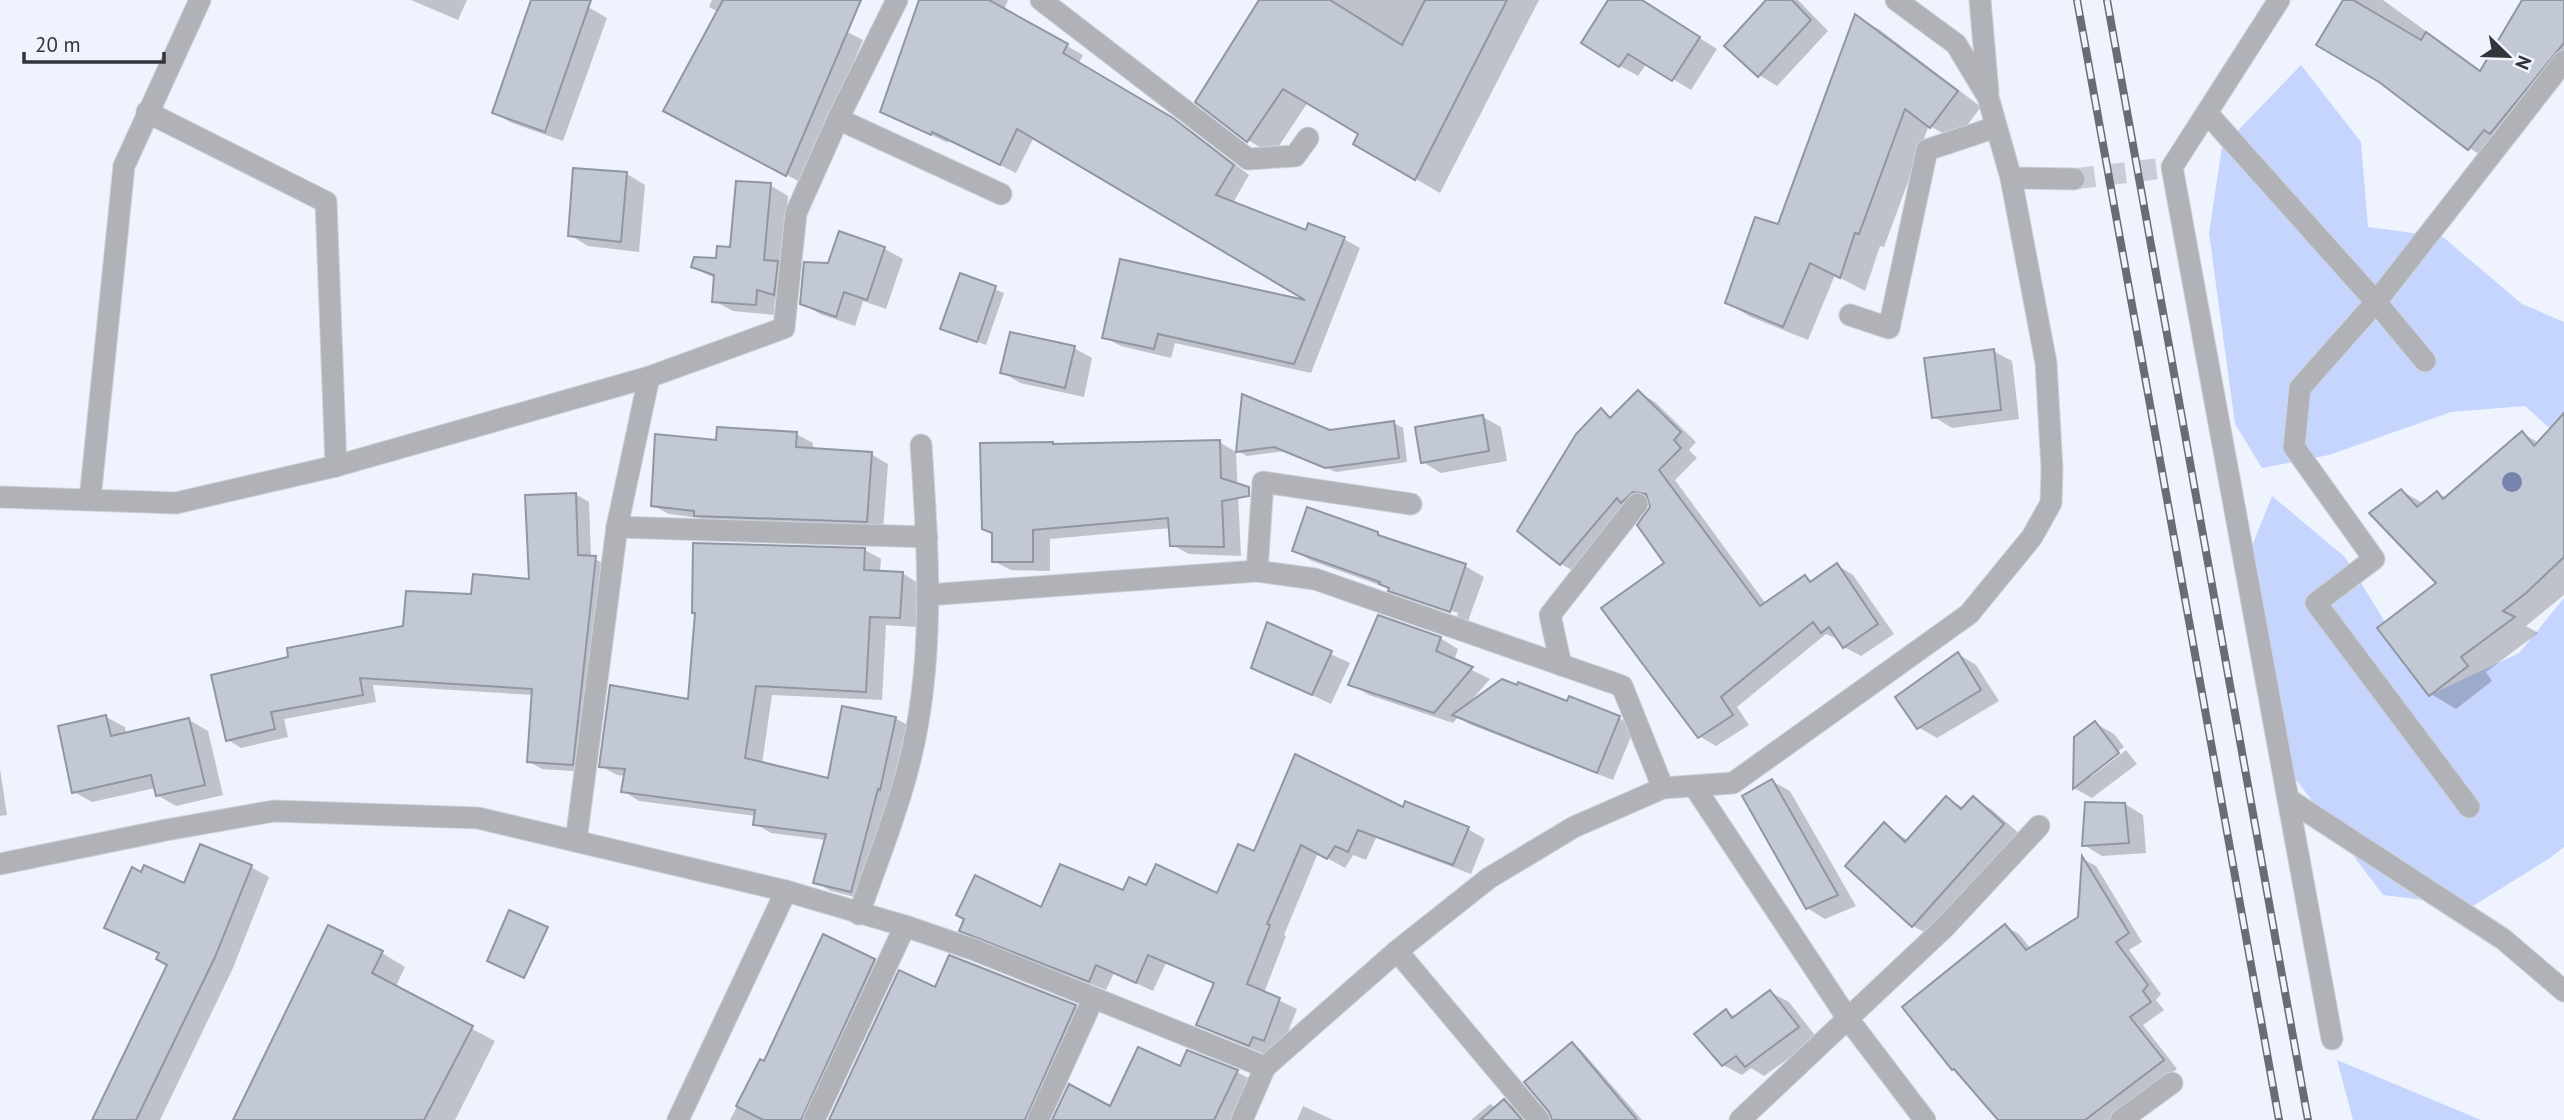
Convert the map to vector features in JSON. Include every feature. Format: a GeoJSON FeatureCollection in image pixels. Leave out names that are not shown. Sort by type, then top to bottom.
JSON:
{"type":"FeatureCollection","features":[{"type":"Feature","properties":{"kind":"street"},"geometry":{"type":"LineString","coordinates":[[90,499],[124,166],[200,0]]}},
{"type":"Feature","properties":{"kind":"street"},"geometry":{"type":"LineString","coordinates":[[0,497],[176,503],[336,466],[649,377],[784,328],[796,213],[838,118],[897,0]]}},
{"type":"Feature","properties":{"kind":"street"},"geometry":{"type":"LineString","coordinates":[[1041,0],[1248,159],[1295,156],[1308,138]]}},
{"type":"Feature","properties":{"kind":"street"},"geometry":{"type":"LineString","coordinates":[[1896,0],[1956,44],[1988,97]]}},
{"type":"Feature","properties":{"kind":"street"},"geometry":{"type":"LineString","coordinates":[[1242,1120],[1265,1067],[1396,951],[1489,878],[1574,827],[1663,788],[1733,783],[1969,614],[2032,537],[2051,503],[2052,469],[2046,363],[2011,178],[1988,97],[1980,0]]}},
{"type":"Feature","properties":{"kind":"street"},"geometry":{"type":"LineString","coordinates":[[2279,0],[2172,167],[2332,1039]]}},
{"type":"Feature","properties":{"kind":"street"},"geometry":{"type":"LineString","coordinates":[[2469,807],[2316,603],[2374,559],[2294,447],[2300,388],[2376,302],[2564,61]]}},
{"type":"Feature","properties":{"kind":"street"},"geometry":{"type":"LineString","coordinates":[[147,112],[327,202],[336,466]]}},
{"type":"Feature","properties":{"kind":"street"},"geometry":{"type":"LineString","coordinates":[[2207,113],[2376,302],[2425,361]]}},
{"type":"Feature","properties":{"kind":"street"},"geometry":{"type":"LineString","coordinates":[[838,118],[1001,194]]}},
{"type":"Feature","properties":{"kind":"street"},"geometry":{"type":"LineString","coordinates":[[1850,315],[1889,328],[1927,150],[1996,127]]}},
{"type":"Feature","properties":{"kind":"street"},"geometry":{"type":"LineString","coordinates":[[2011,178],[2074,179]]}},
{"type":"Feature","properties":{"kind":"street"},"geometry":{"type":"LineString","coordinates":[[576,841],[617,527],[649,377]]}},
{"type":"Feature","properties":{"kind":"street"},"geometry":{"type":"LineString","coordinates":[[859,914],[908,768],[926,669],[927,537],[921,446]]}},
{"type":"Feature","properties":{"kind":"street"},"geometry":{"type":"LineString","coordinates":[[1257,571],[1263,482],[1411,504]]}},
{"type":"Feature","properties":{"kind":"street"},"geometry":{"type":"LineString","coordinates":[[1561,665],[1550,615],[1637,504]]}},
{"type":"Feature","properties":{"kind":"street"},"geometry":{"type":"LineString","coordinates":[[617,527],[927,537]]}},
{"type":"Feature","properties":{"kind":"street"},"geometry":{"type":"LineString","coordinates":[[927,595],[1257,571],[1315,579],[1622,686],[1663,788]]}},
{"type":"Feature","properties":{"kind":"street"},"geometry":{"type":"LineString","coordinates":[[1694,786],[1848,1019],[1925,1120]]}},
{"type":"Feature","properties":{"kind":"street"},"geometry":{"type":"LineString","coordinates":[[2288,799],[2502,939],[2564,991]]}},
{"type":"Feature","properties":{"kind":"street"},"geometry":{"type":"LineString","coordinates":[[0,864],[274,811],[478,818],[786,891],[905,926],[975,950],[1265,1067]]}},
{"type":"Feature","properties":{"kind":"street"},"geometry":{"type":"LineString","coordinates":[[1740,1120],[1945,927],[2039,826]]}},
{"type":"Feature","properties":{"kind":"street"},"geometry":{"type":"LineString","coordinates":[[678,1120],[786,891]]}},
{"type":"Feature","properties":{"kind":"street"},"geometry":{"type":"LineString","coordinates":[[814,1120],[905,926]]}},
{"type":"Feature","properties":{"kind":"street"},"geometry":{"type":"LineString","coordinates":[[1396,951],[1539,1120]]}},
{"type":"Feature","properties":{"kind":"street"},"geometry":{"type":"LineString","coordinates":[[1038,1120],[1093,999]]}},
{"type":"Feature","properties":{"kind":"street"},"geometry":{"type":"LineString","coordinates":[[2121,1120],[2172,1083]]}},
{"type":"Feature","properties":{"kind":"shaded area"},"geometry":{"type":"Polygon","coordinates":[[[2301,65],[2361,142],[2368,227],[2443,237],[2522,304],[2564,322],[2564,441],[2525,406],[2451,412],[2329,455],[2262,468],[2235,424],[2209,233],[2222,147],[2301,65]]]}},
{"type":"Feature","properties":{"kind":"shaded area"},"geometry":{"type":"Polygon","coordinates":[[[2272,496],[2345,557],[2430,695],[2519,653],[2564,598],[2564,847],[2473,906],[2383,895],[2282,761],[2240,576],[2272,496]]]}},
{"type":"Feature","properties":{"kind":"shaded area"},"geometry":{"type":"Polygon","coordinates":[[[2337,1060],[2481,1120],[2353,1120],[2337,1060]]]}},
{"type":"Feature","properties":{"kind":"building"},"geometry":{"type":"Polygon","coordinates":[[[531,0],[591,0],[545,132],[492,113],[531,0]]]}},
{"type":"Feature","properties":{"kind":"building"},"geometry":{"type":"Polygon","coordinates":[[[723,0],[861,0],[786,176],[663,111],[723,0]]]}},
{"type":"Feature","properties":{"kind":"building"},"geometry":{"type":"Polygon","coordinates":[[[919,0],[989,0],[1068,44],[1063,53],[1173,118],[1234,165],[1216,195],[1306,230],[1308,223],[1345,237],[1294,364],[1158,334],[1154,349],[1102,338],[1120,259],[1305,300],[1017,129],[1000,165],[932,132],[931,135],[880,112],[919,0]]]}},
{"type":"Feature","properties":{"kind":"building"},"geometry":{"type":"Polygon","coordinates":[[[1259,0],[1330,0],[1402,45],[1425,0],[1507,0],[1415,180],[1353,144],[1358,134],[1283,89],[1247,142],[1195,102],[1259,0]]]}},
{"type":"Feature","properties":{"kind":"building"},"geometry":{"type":"Polygon","coordinates":[[[1608,0],[1642,0],[1700,37],[1672,81],[1628,54],[1619,67],[1581,43],[1608,0]]]}},
{"type":"Feature","properties":{"kind":"building"},"geometry":{"type":"Polygon","coordinates":[[[1766,0],[1792,0],[1811,20],[1758,77],[1724,46],[1766,0]]]}},
{"type":"Feature","properties":{"kind":"building"},"geometry":{"type":"Polygon","coordinates":[[[2343,0],[2353,0],[2421,40],[2426,32],[2480,71],[2522,0],[2564,0],[2564,43],[2490,134],[2484,130],[2468,150],[2379,82],[2316,45],[2343,0]]]}},
{"type":"Feature","properties":{"kind":"building"},"geometry":{"type":"Polygon","coordinates":[[[1855,14],[1958,91],[1930,128],[1905,109],[1859,234],[1855,233],[1840,278],[1810,263],[1783,327],[1725,303],[1755,217],[1778,224],[1855,14]]]}},
{"type":"Feature","properties":{"kind":"building"},"geometry":{"type":"Polygon","coordinates":[[[573,168],[627,172],[621,242],[568,236],[573,168]]]}},
{"type":"Feature","properties":{"kind":"building"},"geometry":{"type":"Polygon","coordinates":[[[736,181],[771,183],[764,260],[778,261],[774,295],[757,290],[756,305],[712,302],[714,275],[691,267],[694,257],[716,258],[717,246],[730,247],[736,181]]]}},
{"type":"Feature","properties":{"kind":"building"},"geometry":{"type":"Polygon","coordinates":[[[839,231],[885,247],[867,300],[844,292],[836,317],[800,304],[804,262],[828,263],[839,231]]]}},
{"type":"Feature","properties":{"kind":"building"},"geometry":{"type":"Polygon","coordinates":[[[960,273],[996,286],[977,342],[940,329],[960,273]]]}},
{"type":"Feature","properties":{"kind":"building"},"geometry":{"type":"Polygon","coordinates":[[[1010,332],[1075,346],[1065,388],[1000,373],[1010,332]]]}},
{"type":"Feature","properties":{"kind":"building"},"geometry":{"type":"Polygon","coordinates":[[[1994,349],[2001,410],[1932,418],[1924,358],[1994,349]]]}},
{"type":"Feature","properties":{"kind":"building"},"geometry":{"type":"Polygon","coordinates":[[[1638,390],[1681,432],[1674,440],[1681,448],[1659,470],[1760,606],[1805,575],[1810,582],[1837,563],[1878,624],[1843,648],[1829,627],[1821,633],[1813,622],[1721,697],[1733,715],[1698,738],[1601,608],[1664,563],[1637,525],[1650,507],[1646,494],[1633,492],[1621,503],[1617,498],[1560,565],[1517,531],[1576,434],[1601,408],[1610,418],[1638,390]]]}},
{"type":"Feature","properties":{"kind":"building"},"geometry":{"type":"Polygon","coordinates":[[[1242,394],[1330,430],[1394,421],[1399,458],[1325,468],[1274,447],[1236,452],[1242,394]]]}},
{"type":"Feature","properties":{"kind":"building"},"geometry":{"type":"Polygon","coordinates":[[[2564,413],[2564,557],[2503,611],[2515,617],[2461,657],[2468,666],[2429,696],[2377,628],[2436,583],[2369,513],[2401,489],[2417,507],[2437,491],[2443,499],[2522,431],[2534,446],[2564,413]]]}},
{"type":"Feature","properties":{"kind":"building"},"geometry":{"type":"Polygon","coordinates":[[[1483,415],[1489,451],[1421,463],[1415,427],[1483,415]]]}},
{"type":"Feature","properties":{"kind":"building"},"geometry":{"type":"Polygon","coordinates":[[[717,427],[797,432],[796,447],[872,452],[867,522],[694,516],[694,511],[651,506],[655,434],[716,440],[717,427]]]}},
{"type":"Feature","properties":{"kind":"building"},"geometry":{"type":"Polygon","coordinates":[[[1220,440],[1221,478],[1249,487],[1249,496],[1222,501],[1224,547],[1170,546],[1168,518],[1033,530],[1033,562],[992,562],[992,533],[982,529],[980,443],[1220,440]]]}},
{"type":"Feature","properties":{"kind":"building"},"geometry":{"type":"Polygon","coordinates":[[[576,493],[578,555],[596,556],[573,765],[527,762],[532,689],[360,678],[363,695],[271,712],[275,729],[226,741],[211,675],[288,657],[287,648],[403,626],[406,591],[471,594],[473,574],[529,579],[525,495],[576,493]]]}},
{"type":"Feature","properties":{"kind":"building"},"geometry":{"type":"Polygon","coordinates":[[[1307,507],[1378,532],[1378,535],[1466,564],[1450,612],[1388,591],[1389,588],[1379,584],[1380,582],[1292,551],[1307,507]]]}},
{"type":"Feature","properties":{"kind":"building"},"geometry":{"type":"Polygon","coordinates":[[[693,543],[865,548],[864,570],[903,572],[900,618],[870,617],[866,692],[756,686],[745,758],[828,778],[842,706],[896,717],[880,790],[878,789],[851,892],[813,883],[826,834],[753,825],[755,810],[621,792],[625,769],[599,767],[610,685],[688,699],[695,613],[692,613],[693,543]]]}},
{"type":"Feature","properties":{"kind":"building"},"geometry":{"type":"Polygon","coordinates":[[[1378,615],[1441,637],[1436,651],[1473,667],[1434,713],[1348,685],[1378,615]]]}},
{"type":"Feature","properties":{"kind":"building"},"geometry":{"type":"Polygon","coordinates":[[[1267,622],[1332,651],[1312,695],[1251,668],[1267,622]]]}},
{"type":"Feature","properties":{"kind":"building"},"geometry":{"type":"Polygon","coordinates":[[[1958,652],[1981,690],[1917,729],[1895,697],[1958,652]]]}},
{"type":"Feature","properties":{"kind":"building"},"geometry":{"type":"Polygon","coordinates":[[[1502,679],[1517,685],[1518,682],[1567,701],[1569,696],[1620,716],[1597,773],[1452,715],[1502,679]]]}},
{"type":"Feature","properties":{"kind":"building"},"geometry":{"type":"Polygon","coordinates":[[[106,715],[111,736],[189,718],[205,785],[156,796],[151,775],[72,793],[58,726],[106,715]]]}},
{"type":"Feature","properties":{"kind":"building"},"geometry":{"type":"Polygon","coordinates":[[[2095,721],[2119,753],[2073,789],[2074,737],[2095,721]]]}},
{"type":"Feature","properties":{"kind":"building"},"geometry":{"type":"Polygon","coordinates":[[[1295,754],[1403,807],[1405,801],[1469,827],[1453,865],[1358,830],[1348,852],[1335,846],[1327,859],[1301,845],[1267,924],[1270,925],[1247,984],[1280,998],[1264,1041],[1253,1037],[1249,1046],[1196,1025],[1214,983],[1148,955],[1136,983],[1096,965],[1089,982],[959,931],[964,919],[956,915],[975,875],[1041,907],[1060,864],[1123,890],[1129,877],[1146,885],[1156,864],[1217,893],[1238,844],[1254,851],[1295,754]]]}},
{"type":"Feature","properties":{"kind":"building"},"geometry":{"type":"Polygon","coordinates":[[[1772,779],[1838,895],[1806,909],[1742,796],[1772,779]]]}},
{"type":"Feature","properties":{"kind":"building"},"geometry":{"type":"Polygon","coordinates":[[[1946,796],[1961,809],[1973,796],[2004,824],[1912,927],[1845,866],[1884,822],[1905,842],[1946,796]]]}},
{"type":"Feature","properties":{"kind":"building"},"geometry":{"type":"Polygon","coordinates":[[[2085,802],[2125,803],[2129,843],[2082,846],[2085,802]]]}},
{"type":"Feature","properties":{"kind":"building"},"geometry":{"type":"Polygon","coordinates":[[[200,844],[252,865],[215,957],[136,1120],[92,1120],[167,965],[156,959],[159,953],[104,928],[132,867],[141,872],[144,865],[184,883],[200,844]]]}},
{"type":"Feature","properties":{"kind":"building"},"geometry":{"type":"Polygon","coordinates":[[[2082,856],[2129,933],[2116,942],[2148,985],[2143,991],[2151,1002],[2130,1017],[2164,1060],[2085,1120],[1998,1120],[1954,1069],[1952,1070],[1902,1007],[2005,924],[2026,950],[2078,917],[2082,856]]]}},
{"type":"Feature","properties":{"kind":"building"},"geometry":{"type":"Polygon","coordinates":[[[509,910],[548,927],[524,978],[487,961],[509,910]]]}},
{"type":"Feature","properties":{"kind":"building"},"geometry":{"type":"Polygon","coordinates":[[[328,925],[383,951],[372,973],[473,1026],[424,1120],[233,1120],[328,925]]]}},
{"type":"Feature","properties":{"kind":"building"},"geometry":{"type":"Polygon","coordinates":[[[823,934],[875,959],[801,1120],[763,1120],[736,1106],[760,1059],[764,1061],[823,934]]]}},
{"type":"Feature","properties":{"kind":"building"},"geometry":{"type":"Polygon","coordinates":[[[949,955],[1076,1005],[1025,1120],[829,1120],[899,970],[935,987],[949,955]]]}},
{"type":"Feature","properties":{"kind":"building"},"geometry":{"type":"Polygon","coordinates":[[[1770,990],[1799,1027],[1745,1067],[1736,1056],[1722,1066],[1694,1034],[1726,1009],[1732,1018],[1770,990]]]}},
{"type":"Feature","properties":{"kind":"building"},"geometry":{"type":"Polygon","coordinates":[[[1572,1042],[1637,1120],[1552,1120],[1549,1112],[1524,1082],[1572,1042]]]}},
{"type":"Feature","properties":{"kind":"building"},"geometry":{"type":"Polygon","coordinates":[[[1138,1047],[1180,1066],[1187,1050],[1238,1070],[1214,1120],[1052,1120],[1069,1084],[1110,1106],[1138,1047]]]}},
{"type":"Feature","properties":{"kind":"building"},"geometry":{"type":"Polygon","coordinates":[[[1504,1099],[1522,1120],[1480,1120],[1504,1099]]]}},
{"type":"Feature","properties":{"kind":"tunnel"},"geometry":{"type":"LineString","coordinates":[[2074,179],[2172,167]]}},
{"type":"Feature","properties":{"kind":"railway"},"geometry":{"type":"LineString","coordinates":[[2077,0],[2279,1120]]}},
{"type":"Feature","properties":{"kind":"railway"},"geometry":{"type":"LineString","coordinates":[[2107,0],[2308,1120]]}}]}
